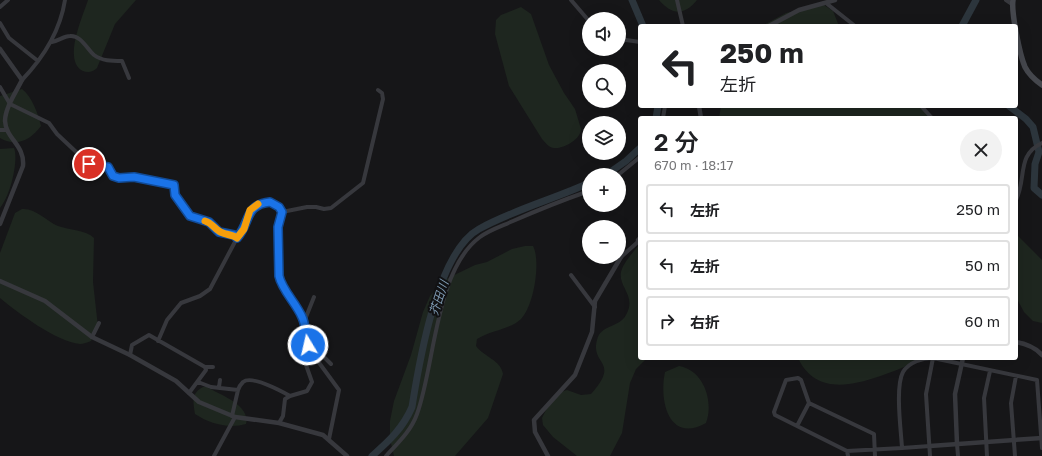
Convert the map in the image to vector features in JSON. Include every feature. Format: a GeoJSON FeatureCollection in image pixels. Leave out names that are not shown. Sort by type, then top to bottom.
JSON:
{"type":"FeatureCollection","features":[{"type":"Feature","properties":{"kind":"main road"},"geometry":{"type":"LineString","coordinates":[[1013,2],[1017,24]]}},
{"type":"Feature","properties":{"kind":"main road"},"geometry":{"type":"LineString","coordinates":[[1018,31],[1024,65],[1034,79],[1042,85]]}},
{"type":"Feature","properties":{"kind":"street"},"geometry":{"type":"LineString","coordinates":[[0,7],[8,0]]}},
{"type":"Feature","properties":{"kind":"street"},"geometry":{"type":"LineString","coordinates":[[0,224],[23,166],[24,157],[7,130],[6,116],[10,104],[22,80],[52,42],[58,27],[65,0]]}},
{"type":"Feature","properties":{"kind":"street"},"geometry":{"type":"LineString","coordinates":[[571,0],[582,13]]}},
{"type":"Feature","properties":{"kind":"street"},"geometry":{"type":"LineString","coordinates":[[677,0],[683,24]]}},
{"type":"Feature","properties":{"kind":"street"},"geometry":{"type":"LineString","coordinates":[[773,24],[792,13],[835,0]]}},
{"type":"Feature","properties":{"kind":"street"},"geometry":{"type":"LineString","coordinates":[[1006,0],[1013,2]]}},
{"type":"Feature","properties":{"kind":"street"},"geometry":{"type":"LineString","coordinates":[[826,3],[852,24]]}},
{"type":"Feature","properties":{"kind":"street"},"geometry":{"type":"LineString","coordinates":[[0,23],[9,38],[38,61]]}},
{"type":"Feature","properties":{"kind":"street"},"geometry":{"type":"LineString","coordinates":[[52,42],[69,35],[73,36],[86,44],[94,55],[106,60],[122,61],[129,78]]}},
{"type":"Feature","properties":{"kind":"street"},"geometry":{"type":"LineString","coordinates":[[626,40],[638,42]]}},
{"type":"Feature","properties":{"kind":"street"},"geometry":{"type":"LineString","coordinates":[[0,49],[22,80]]}},
{"type":"Feature","properties":{"kind":"street"},"geometry":{"type":"LineString","coordinates":[[0,87],[10,104],[49,123],[57,134],[89,164],[108,167],[113,176],[119,178],[134,177],[174,185],[175,195],[190,216],[209,222],[219,232],[234,235],[237,238]]}},
{"type":"Feature","properties":{"kind":"street"},"geometry":{"type":"LineString","coordinates":[[282,212],[308,207],[324,209],[331,208],[362,183],[370,146],[382,105],[382,93],[378,90]]}},
{"type":"Feature","properties":{"kind":"street"},"geometry":{"type":"LineString","coordinates":[[923,108],[930,116]]}},
{"type":"Feature","properties":{"kind":"street"},"geometry":{"type":"LineString","coordinates":[[0,130],[7,130]]}},
{"type":"Feature","properties":{"kind":"street"},"geometry":{"type":"LineString","coordinates":[[1018,195],[1022,185],[1023,168],[1026,157],[1034,147],[1042,143]]}},
{"type":"Feature","properties":{"kind":"street"},"geometry":{"type":"LineString","coordinates":[[626,168],[638,159]]}},
{"type":"Feature","properties":{"kind":"street"},"geometry":{"type":"LineString","coordinates":[[386,456],[408,431],[416,415],[433,340],[448,284],[462,257],[481,236],[501,226],[582,194]]}},
{"type":"Feature","properties":{"kind":"street"},"geometry":{"type":"LineString","coordinates":[[158,341],[166,320],[181,303],[200,296],[210,289],[237,238],[244,229],[250,210],[254,205],[270,202],[279,207],[282,212],[278,227],[279,276],[281,282],[294,300],[304,323],[307,343],[339,390],[329,439]]}},
{"type":"Feature","properties":{"kind":"street"},"geometry":{"type":"LineString","coordinates":[[626,252],[638,241]]}},
{"type":"Feature","properties":{"kind":"street"},"geometry":{"type":"LineString","coordinates":[[548,456],[535,432],[534,420],[575,375],[592,332],[595,300],[617,264]]}},
{"type":"Feature","properties":{"kind":"street"},"geometry":{"type":"LineString","coordinates":[[572,275],[594,307]]}},
{"type":"Feature","properties":{"kind":"street"},"geometry":{"type":"LineString","coordinates":[[0,281],[45,301],[92,337],[130,355],[176,381],[199,402],[234,416],[279,423],[308,430],[329,439],[347,456]]}},
{"type":"Feature","properties":{"kind":"street"},"geometry":{"type":"LineString","coordinates":[[304,323],[314,297]]}},
{"type":"Feature","properties":{"kind":"street"},"geometry":{"type":"LineString","coordinates":[[92,337],[99,323]]}},
{"type":"Feature","properties":{"kind":"street"},"geometry":{"type":"LineString","coordinates":[[130,355],[132,345],[147,335],[175,348],[205,367],[213,367]]}},
{"type":"Feature","properties":{"kind":"street"},"geometry":{"type":"LineString","coordinates":[[279,423],[282,416],[285,399],[307,391],[312,382],[305,358],[300,351],[300,348],[311,341],[331,364]]}},
{"type":"Feature","properties":{"kind":"street"},"geometry":{"type":"LineString","coordinates":[[1018,342],[1027,344],[1036,349],[1042,356]]}},
{"type":"Feature","properties":{"kind":"street"},"geometry":{"type":"LineString","coordinates":[[902,448],[899,393],[903,372],[915,361],[921,360]]}},
{"type":"Feature","properties":{"kind":"street"},"geometry":{"type":"LineString","coordinates":[[930,456],[926,394],[933,360]]}},
{"type":"Feature","properties":{"kind":"street"},"geometry":{"type":"LineString","coordinates":[[941,360],[1037,380],[1042,448]]}},
{"type":"Feature","properties":{"kind":"street"},"geometry":{"type":"LineString","coordinates":[[958,456],[955,394],[962,360]]}},
{"type":"Feature","properties":{"kind":"street"},"geometry":{"type":"LineString","coordinates":[[190,393],[206,370],[205,367]]}},
{"type":"Feature","properties":{"kind":"street"},"geometry":{"type":"LineString","coordinates":[[987,456],[984,398],[990,370]]}},
{"type":"Feature","properties":{"kind":"street"},"geometry":{"type":"LineString","coordinates":[[1015,456],[1011,403],[1016,376]]}},
{"type":"Feature","properties":{"kind":"street"},"geometry":{"type":"LineString","coordinates":[[876,456],[875,449],[874,434],[809,403],[801,380],[798,378],[786,380],[774,412],[775,415],[847,451],[875,449],[902,448],[1042,438]]}},
{"type":"Feature","properties":{"kind":"street"},"geometry":{"type":"LineString","coordinates":[[219,387],[220,380]]}},
{"type":"Feature","properties":{"kind":"street"},"geometry":{"type":"LineString","coordinates":[[214,456],[234,416],[238,390],[242,383],[247,380],[272,385],[290,396]]}},
{"type":"Feature","properties":{"kind":"street"},"geometry":{"type":"LineString","coordinates":[[198,382],[211,387],[238,390]]}},
{"type":"Feature","properties":{"kind":"street"},"geometry":{"type":"LineString","coordinates":[[797,426],[809,403]]}},
{"type":"Feature","properties":{"kind":"street"},"geometry":{"type":"LineString","coordinates":[[847,451],[848,456]]}},
{"type":"Feature","properties":{"kind":"shaded area"},"geometry":{"type":"Polygon","coordinates":[[[88,0],[136,0],[115,24],[97,68],[89,72],[83,71],[77,66],[74,58],[76,38],[88,0]]]}},
{"type":"Feature","properties":{"kind":"shaded area"},"geometry":{"type":"Polygon","coordinates":[[[659,0],[697,0],[687,9],[678,12],[669,9],[659,0]]]}},
{"type":"Feature","properties":{"kind":"shaded area"},"geometry":{"type":"Polygon","coordinates":[[[824,5],[833,11],[838,24],[766,24],[786,13],[824,5]]]}},
{"type":"Feature","properties":{"kind":"shaded area"},"geometry":{"type":"Polygon","coordinates":[[[521,7],[531,14],[549,65],[564,93],[575,109],[581,129],[575,140],[562,147],[552,148],[547,145],[509,86],[495,34],[496,20],[501,15],[521,7]]]}},
{"type":"Feature","properties":{"kind":"shaded area"},"geometry":{"type":"Polygon","coordinates":[[[22,89],[29,96],[41,126],[27,139],[17,142],[6,141],[0,138],[0,96],[22,89]]]}},
{"type":"Feature","properties":{"kind":"shaded area"},"geometry":{"type":"Polygon","coordinates":[[[721,108],[923,108],[933,116],[719,116],[721,108]]]}},
{"type":"Feature","properties":{"kind":"shaded area"},"geometry":{"type":"Polygon","coordinates":[[[14,148],[15,161],[13,178],[4,203],[0,208],[0,149],[14,148]]]}},
{"type":"Feature","properties":{"kind":"shaded area"},"geometry":{"type":"Polygon","coordinates":[[[22,209],[32,211],[58,226],[87,233],[94,238],[93,282],[98,327],[91,341],[80,344],[49,333],[27,319],[0,298],[0,253],[15,213],[22,209]]]}},
{"type":"Feature","properties":{"kind":"shaded area"},"geometry":{"type":"Polygon","coordinates":[[[1018,236],[1042,260],[1042,323],[1033,321],[1024,312],[1018,301],[1018,236]]]}},
{"type":"Feature","properties":{"kind":"shaded area"},"geometry":{"type":"Polygon","coordinates":[[[533,246],[536,262],[533,294],[526,313],[521,319],[512,325],[488,333],[477,339],[476,346],[499,365],[503,374],[488,418],[455,456],[394,456],[390,439],[390,421],[394,401],[411,355],[423,312],[430,296],[444,280],[475,265],[487,262],[512,249],[533,246]]]}},
{"type":"Feature","properties":{"kind":"shaded area"},"geometry":{"type":"Polygon","coordinates":[[[638,246],[638,360],[645,360],[636,369],[630,383],[622,433],[610,456],[577,456],[553,437],[543,425],[542,418],[548,406],[561,392],[567,390],[581,395],[591,394],[600,383],[604,375],[604,369],[603,364],[597,355],[597,340],[602,331],[623,319],[629,308],[628,297],[621,277],[622,268],[624,264],[626,264],[626,261],[638,246]]]}},
{"type":"Feature","properties":{"kind":"shaded area"},"geometry":{"type":"Polygon","coordinates":[[[799,360],[919,360],[884,375],[851,384],[835,385],[821,381],[808,373],[799,360]]]}},
{"type":"Feature","properties":{"kind":"shaded area"},"geometry":{"type":"Polygon","coordinates":[[[679,366],[688,369],[701,380],[708,397],[709,406],[706,423],[693,428],[683,428],[675,423],[669,416],[665,406],[663,383],[665,372],[679,366]]]}},
{"type":"Feature","properties":{"kind":"shaded area"},"geometry":{"type":"Polygon","coordinates":[[[203,387],[207,387],[226,397],[239,406],[244,411],[246,424],[233,426],[220,425],[201,418],[195,414],[193,402],[194,398],[196,392],[203,387]]]}},
{"type":"Feature","properties":{"kind":"waterway","name":"芥田川"},"geometry":{"type":"LineString","coordinates":[[632,0],[642,24]]}},
{"type":"Feature","properties":{"kind":"waterway"},"geometry":{"type":"LineString","coordinates":[[963,24],[976,0]]}},
{"type":"Feature","properties":{"kind":"waterway","name":"芥田川"},"geometry":{"type":"LineString","coordinates":[[656,116],[658,108]]}},
{"type":"Feature","properties":{"kind":"waterway"},"geometry":{"type":"LineString","coordinates":[[1012,108],[1026,119],[1033,127],[1039,152],[1035,164],[1034,188],[1042,195]]}},
{"type":"Feature","properties":{"kind":"waterway","name":"芥田川"},"geometry":{"type":"LineString","coordinates":[[616,168],[638,150]]}},
{"type":"Feature","properties":{"kind":"waterway","name":"芥田川"},"geometry":{"type":"LineString","coordinates":[[372,456],[395,434],[412,407],[425,337],[432,310],[441,284],[452,260],[464,241],[479,229],[492,222],[582,186]]}},
{"type":"Feature","properties":{"kind":"slow traffic"},"geometry":{"type":"LineString","coordinates":[[205,221],[209,222],[219,232],[234,235],[237,238],[244,229],[250,210],[254,205],[258,204]]}},
{"type":"Feature","properties":{"kind":"route"},"geometry":{"type":"LineString","coordinates":[[89,164],[108,167],[113,176],[119,178],[134,177],[174,185],[175,195],[190,216],[209,222],[219,232],[234,235],[237,238],[244,229],[250,210],[254,205],[263,202],[270,202],[279,207],[282,212],[282,216],[279,220],[278,227],[279,276],[281,282],[294,300],[303,318],[308,345]]}}]}
